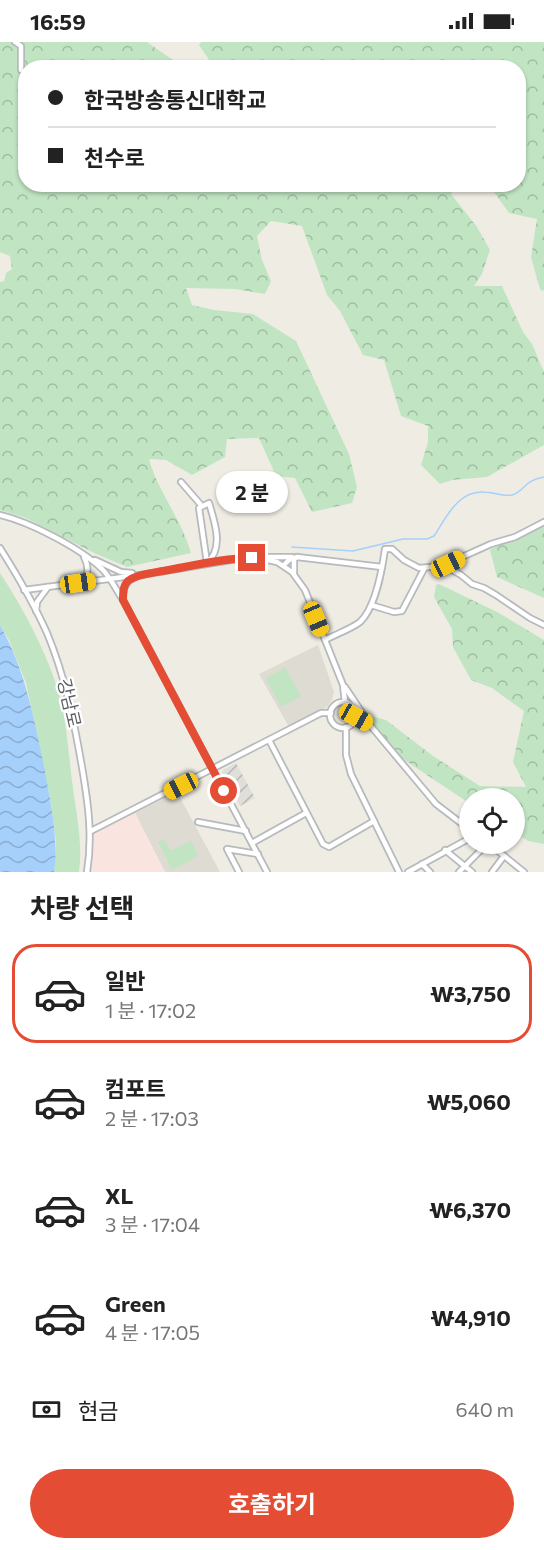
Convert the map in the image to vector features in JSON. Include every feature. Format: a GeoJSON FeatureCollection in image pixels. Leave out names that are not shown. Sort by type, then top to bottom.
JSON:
{"type":"FeatureCollection","features":[{"type":"Feature","properties":{"kind":"street"},"geometry":{"type":"LineString","coordinates":[[15,42],[21,46],[21,60]]}},
{"type":"Feature","properties":{"kind":"street"},"geometry":{"type":"LineString","coordinates":[[181,482],[201,505]]}},
{"type":"Feature","properties":{"kind":"street"},"geometry":{"type":"LineString","coordinates":[[201,505],[209,503],[218,541],[212,558],[207,563]]}},
{"type":"Feature","properties":{"kind":"street"},"geometry":{"type":"LineString","coordinates":[[201,505],[199,508],[207,563]]}},
{"type":"Feature","properties":{"kind":"street"},"geometry":{"type":"LineString","coordinates":[[0,515],[25,522],[121,572],[147,574]]}},
{"type":"Feature","properties":{"kind":"street"},"geometry":{"type":"LineString","coordinates":[[0,520],[8,517]]}},
{"type":"Feature","properties":{"kind":"street"},"geometry":{"type":"LineString","coordinates":[[325,640],[360,622],[371,605],[385,549],[392,549],[404,560],[424,569],[445,566],[544,522]]}},
{"type":"Feature","properties":{"kind":"street","name":"강남로"},"geometry":{"type":"LineString","coordinates":[[0,548],[36,611],[64,679],[78,742],[91,831],[87,872]]}},
{"type":"Feature","properties":{"kind":"street"},"geometry":{"type":"LineString","coordinates":[[79,552],[102,570],[123,600],[267,872]]}},
{"type":"Feature","properties":{"kind":"street"},"geometry":{"type":"LineString","coordinates":[[78,583],[86,577],[87,568],[79,552]]}},
{"type":"Feature","properties":{"kind":"street"},"geometry":{"type":"LineString","coordinates":[[123,600],[124,586],[131,578],[243,558],[297,557],[382,567]]}},
{"type":"Feature","properties":{"kind":"street"},"geometry":{"type":"LineString","coordinates":[[284,565],[297,557]]}},
{"type":"Feature","properties":{"kind":"street"},"geometry":{"type":"LineString","coordinates":[[294,574],[293,564],[297,557]]}},
{"type":"Feature","properties":{"kind":"street"},"geometry":{"type":"LineString","coordinates":[[243,558],[265,559],[284,565],[294,574],[305,590],[343,685],[370,725],[436,804],[459,822]]}},
{"type":"Feature","properties":{"kind":"street"},"geometry":{"type":"LineString","coordinates":[[445,566],[544,625]]}},
{"type":"Feature","properties":{"kind":"street"},"geometry":{"type":"LineString","coordinates":[[371,605],[394,612],[402,611],[424,569]]}},
{"type":"Feature","properties":{"kind":"street"},"geometry":{"type":"LineString","coordinates":[[24,590],[147,574]]}},
{"type":"Feature","properties":{"kind":"street"},"geometry":{"type":"LineString","coordinates":[[36,611],[37,602],[48,587]]}},
{"type":"Feature","properties":{"kind":"street"},"geometry":{"type":"LineString","coordinates":[[343,685],[345,703]]}},
{"type":"Feature","properties":{"kind":"street"},"geometry":{"type":"LineString","coordinates":[[345,703],[354,709],[356,717],[346,728],[335,725],[331,720],[331,712],[337,704],[345,703]]}},
{"type":"Feature","properties":{"kind":"street"},"geometry":{"type":"LineString","coordinates":[[91,831],[321,713],[331,712]]}},
{"type":"Feature","properties":{"kind":"street"},"geometry":{"type":"LineString","coordinates":[[356,717],[370,725]]}},
{"type":"Feature","properties":{"kind":"street"},"geometry":{"type":"LineString","coordinates":[[346,728],[345,749],[348,764],[399,872]]}},
{"type":"Feature","properties":{"kind":"street"},"geometry":{"type":"LineString","coordinates":[[269,740],[323,844],[328,847],[374,821]]}},
{"type":"Feature","properties":{"kind":"street"},"geometry":{"type":"LineString","coordinates":[[252,843],[306,813]]}},
{"type":"Feature","properties":{"kind":"street"},"geometry":{"type":"LineString","coordinates":[[198,822],[246,831]]}},
{"type":"Feature","properties":{"kind":"street"},"geometry":{"type":"LineString","coordinates":[[408,872],[459,843]]}},
{"type":"Feature","properties":{"kind":"street"},"geometry":{"type":"LineString","coordinates":[[239,872],[227,849],[258,854]]}},
{"type":"Feature","properties":{"kind":"street"},"geometry":{"type":"LineString","coordinates":[[445,850],[472,872]]}},
{"type":"Feature","properties":{"kind":"street"},"geometry":{"type":"LineString","coordinates":[[459,872],[477,854]]}},
{"type":"Feature","properties":{"kind":"street"},"geometry":{"type":"LineString","coordinates":[[502,854],[524,872]]}},
{"type":"Feature","properties":{"kind":"street"},"geometry":{"type":"LineString","coordinates":[[492,872],[504,856]]}},
{"type":"Feature","properties":{"kind":"street"},"geometry":{"type":"LineString","coordinates":[[422,864],[430,872]]}},
{"type":"Feature","properties":{"kind":"shaded area"},"geometry":{"type":"Polygon","coordinates":[[[318,645],[334,692],[332,700],[327,707],[289,727],[259,674],[318,645]]]}},
{"type":"Feature","properties":{"kind":"shaded area"},"geometry":{"type":"Polygon","coordinates":[[[236,763],[255,798],[240,806],[222,773],[223,770],[236,763]]]}},
{"type":"Feature","properties":{"kind":"shaded area"},"geometry":{"type":"Polygon","coordinates":[[[177,792],[220,872],[165,872],[135,813],[177,792]]]}},
{"type":"Feature","properties":{"kind":"shaded area"},"geometry":{"type":"Polygon","coordinates":[[[135,813],[165,872],[89,872],[93,835],[135,813]]]}},
{"type":"Feature","properties":{"kind":"green space"},"geometry":{"type":"Polygon","coordinates":[[[0,42],[147,42],[173,60],[18,60],[18,192],[452,192],[451,194],[477,227],[490,250],[482,274],[474,286],[502,286],[544,372],[544,445],[487,477],[452,480],[440,484],[421,465],[428,442],[428,426],[401,416],[384,360],[363,355],[340,311],[327,295],[302,226],[271,221],[257,236],[262,260],[271,281],[265,294],[235,289],[186,288],[192,305],[253,314],[296,341],[349,454],[357,487],[352,503],[312,512],[295,478],[276,476],[259,438],[227,439],[225,457],[192,475],[166,460],[149,459],[191,553],[127,567],[94,553],[26,518],[0,510],[0,282],[4,281],[6,273],[12,269],[10,256],[0,252],[0,42]]]}},
{"type":"Feature","properties":{"kind":"green space"},"geometry":{"type":"Polygon","coordinates":[[[201,42],[544,42],[544,290],[540,289],[531,257],[537,219],[509,213],[494,192],[526,192],[526,60],[209,60],[199,45],[201,42]]]}},
{"type":"Feature","properties":{"kind":"green space"},"geometry":{"type":"Polygon","coordinates":[[[544,523],[544,598],[497,577],[490,550],[531,526],[544,523]]]}},
{"type":"Feature","properties":{"kind":"green space"},"geometry":{"type":"Polygon","coordinates":[[[0,573],[36,636],[62,705],[78,826],[79,872],[54,872],[56,841],[51,804],[26,683],[9,640],[0,625],[0,573]]]}},
{"type":"Feature","properties":{"kind":"green space"},"geometry":{"type":"Polygon","coordinates":[[[439,584],[499,613],[544,640],[544,844],[525,839],[525,788],[459,788],[459,796],[397,755],[364,714],[386,720],[433,756],[480,786],[526,787],[513,762],[524,711],[492,688],[471,680],[453,647],[452,629],[434,597],[436,585],[439,584]]]}},
{"type":"Feature","properties":{"kind":"green space"},"geometry":{"type":"Polygon","coordinates":[[[285,667],[301,696],[281,707],[266,678],[285,667]]]}},
{"type":"Feature","properties":{"kind":"green space"},"geometry":{"type":"Polygon","coordinates":[[[164,839],[170,851],[191,841],[198,856],[172,870],[158,842],[164,839]]]}},
{"type":"Feature","properties":{"kind":"water"},"geometry":{"type":"Polygon","coordinates":[[[0,625],[16,659],[28,694],[44,766],[53,819],[54,872],[0,872],[0,625]]]}},
{"type":"Feature","properties":{"kind":"waterway"},"geometry":{"type":"LineString","coordinates":[[292,547],[353,551],[403,539],[427,539],[434,536],[454,506],[467,496],[484,492],[512,495],[528,483],[544,477]]}},
{"type":"Feature","properties":{"kind":"route"},"geometry":{"type":"LineString","coordinates":[[224,791],[123,600],[123,591],[131,578],[196,565],[252,558]]}}]}
